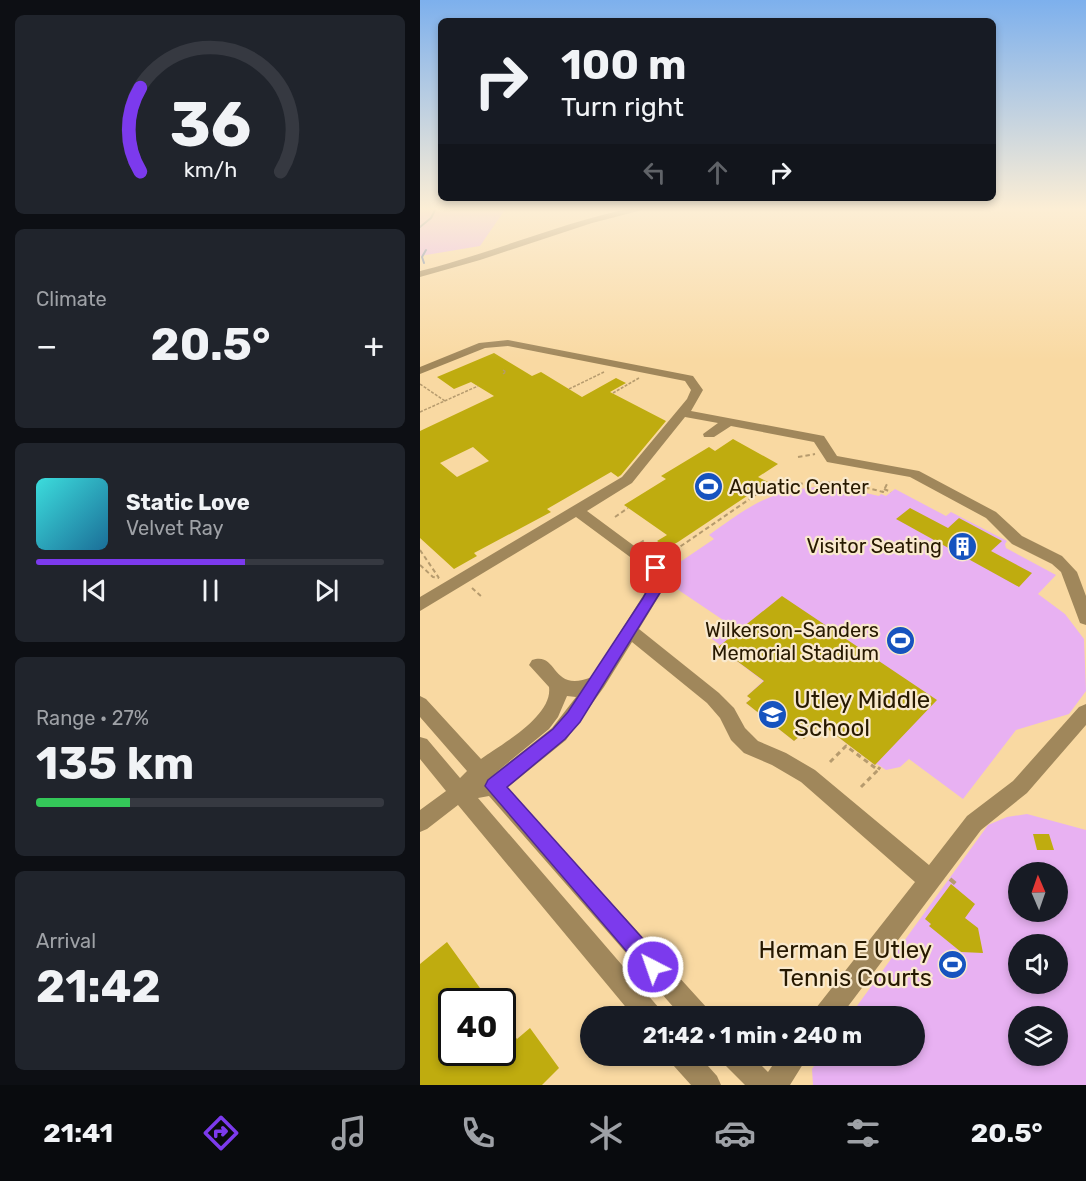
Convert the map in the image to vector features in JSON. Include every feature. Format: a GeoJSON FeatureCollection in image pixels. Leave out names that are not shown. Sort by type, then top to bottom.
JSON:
{"type":"FeatureCollection","features":[{"type":"Feature","properties":{"kind":"street"},"geometry":{"type":"LineString","coordinates":[[420,274],[479,259]]}},
{"type":"Feature","properties":{"kind":"street"},"geometry":{"type":"LineString","coordinates":[[420,371],[483,345],[508,343],[689,378],[697,390],[683,413],[627,480],[420,605]]}},
{"type":"Feature","properties":{"kind":"street"},"geometry":{"type":"LineString","coordinates":[[683,413],[819,439],[832,459],[914,474],[991,515],[1017,540],[1057,560],[1071,576],[1086,619]]}},
{"type":"Feature","properties":{"kind":"street"},"geometry":{"type":"LineString","coordinates":[[709,434],[729,422]]}},
{"type":"Feature","properties":{"kind":"street"},"geometry":{"type":"LineString","coordinates":[[420,822],[460,792],[559,734],[598,682],[631,632],[658,583],[656,568],[576,510]]}},
{"type":"Feature","properties":{"kind":"street"},"geometry":{"type":"LineString","coordinates":[[631,632],[712,698],[727,713],[738,734],[752,747],[808,776],[939,879]]}},
{"type":"Feature","properties":{"kind":"street"},"geometry":{"type":"LineString","coordinates":[[487,778],[539,726],[559,697],[558,687],[538,664]]}},
{"type":"Feature","properties":{"kind":"street"},"geometry":{"type":"LineString","coordinates":[[558,687],[579,690],[598,682]]}},
{"type":"Feature","properties":{"kind":"street"},"geometry":{"type":"LineString","coordinates":[[420,704],[688,1006]]}},
{"type":"Feature","properties":{"kind":"street"},"geometry":{"type":"LineString","coordinates":[[834,1006],[939,879],[974,823],[1020,787],[1086,712]]}},
{"type":"Feature","properties":{"kind":"street"},"geometry":{"type":"LineString","coordinates":[[420,745],[641,1006]]}},
{"type":"Feature","properties":{"kind":"street"},"geometry":{"type":"LineString","coordinates":[[691,1066],[708,1085]]}},
{"type":"Feature","properties":{"kind":"street"},"geometry":{"type":"LineString","coordinates":[[744,1066],[763,1085]]}},
{"type":"Feature","properties":{"kind":"street"},"geometry":{"type":"LineString","coordinates":[[774,1085],[788,1066]]}},
{"type":"Feature","properties":{"kind":"path"},"geometry":{"type":"LineString","coordinates":[[503,370],[506,372],[503,374]]}},
{"type":"Feature","properties":{"kind":"path"},"geometry":{"type":"LineString","coordinates":[[569,389],[604,372]]}},
{"type":"Feature","properties":{"kind":"path"},"geometry":{"type":"LineString","coordinates":[[613,393],[645,375]]}},
{"type":"Feature","properties":{"kind":"path"},"geometry":{"type":"LineString","coordinates":[[420,384],[445,401]]}},
{"type":"Feature","properties":{"kind":"path"},"geometry":{"type":"LineString","coordinates":[[420,412],[478,386]]}},
{"type":"Feature","properties":{"kind":"path"},"geometry":{"type":"LineString","coordinates":[[798,457],[827,452]]}},
{"type":"Feature","properties":{"kind":"path"},"geometry":{"type":"LineString","coordinates":[[652,565],[757,494],[796,483],[839,483],[883,492],[888,482]]}},
{"type":"Feature","properties":{"kind":"path"},"geometry":{"type":"LineString","coordinates":[[884,489],[891,492]]}},
{"type":"Feature","properties":{"kind":"path"},"geometry":{"type":"LineString","coordinates":[[615,517],[628,508]]}},
{"type":"Feature","properties":{"kind":"path"},"geometry":{"type":"LineString","coordinates":[[691,534],[695,537]]}},
{"type":"Feature","properties":{"kind":"path"},"geometry":{"type":"LineString","coordinates":[[658,548],[663,545]]}},
{"type":"Feature","properties":{"kind":"path"},"geometry":{"type":"LineString","coordinates":[[420,550],[440,579]]}},
{"type":"Feature","properties":{"kind":"path"},"geometry":{"type":"LineString","coordinates":[[470,585],[483,598]]}},
{"type":"Feature","properties":{"kind":"path"},"geometry":{"type":"LineString","coordinates":[[830,762],[846,746],[879,768],[861,787]]}},
{"type":"Feature","properties":{"kind":"path"},"geometry":{"type":"LineString","coordinates":[[939,879],[958,886]]}},
{"type":"Feature","properties":{"kind":"shaded area","name":"Wilkerson-Sanders Memorial Stadium"},"geometry":{"type":"Polygon","coordinates":[[[816,487],[848,489],[879,496],[881,494],[886,496],[895,489],[946,516],[951,512],[1007,541],[1006,548],[1056,575],[1038,594],[1065,614],[1084,639],[1086,691],[1069,714],[1016,730],[963,799],[909,759],[900,767],[886,770],[875,765],[821,724],[804,739],[800,736],[794,741],[746,703],[751,699],[747,696],[763,681],[718,647],[720,645],[712,639],[726,622],[674,587],[674,566],[714,539],[709,535],[723,525],[771,497],[784,492],[816,487]]]}},
{"type":"Feature","properties":{"kind":"shaded area","name":"Herman E Utley Tennis Courts"},"geometry":{"type":"Polygon","coordinates":[[[1027,814],[1086,830],[1086,1085],[813,1085],[812,1069],[814,1066],[925,1066],[925,1006],[857,1006],[988,825],[1007,817],[1027,814]]]}},
{"type":"Feature","properties":{"kind":"building"},"geometry":{"type":"Polygon","coordinates":[[[494,353],[532,376],[541,372],[582,397],[616,378],[626,383],[610,392],[666,421],[621,475],[618,477],[611,472],[547,509],[551,512],[474,553],[477,556],[454,569],[420,538],[420,431],[494,396],[471,382],[454,389],[437,377],[494,353]],[[473,447],[440,463],[457,477],[489,461],[473,447]]]}},
{"type":"Feature","properties":{"kind":"building","name":"Aquatic Center"},"geometry":{"type":"Polygon","coordinates":[[[733,439],[778,464],[758,477],[768,482],[678,542],[667,548],[657,541],[667,535],[624,505],[666,479],[661,476],[709,447],[715,451],[733,439]]]}},
{"type":"Feature","properties":{"kind":"building","name":"Visitor Seating"},"geometry":{"type":"Polygon","coordinates":[[[910,508],[948,528],[959,518],[1002,541],[991,551],[1032,573],[1019,587],[896,519],[910,508]]]}},
{"type":"Feature","properties":{"kind":"building"},"geometry":{"type":"Polygon","coordinates":[[[782,596],[937,700],[875,765],[821,724],[804,739],[800,736],[794,741],[746,703],[751,699],[747,696],[764,681],[718,647],[782,596]]]}},
{"type":"Feature","properties":{"kind":"building"},"geometry":{"type":"Polygon","coordinates":[[[1033,834],[1049,834],[1054,850],[1037,850],[1033,834]]]}},
{"type":"Feature","properties":{"kind":"building"},"geometry":{"type":"Polygon","coordinates":[[[951,884],[975,904],[965,918],[978,928],[983,953],[961,952],[929,926],[931,924],[925,919],[951,884]]]}},
{"type":"Feature","properties":{"kind":"building"},"geometry":{"type":"Polygon","coordinates":[[[447,942],[480,988],[438,988],[438,1066],[516,1066],[516,1038],[530,1028],[559,1068],[542,1085],[420,1085],[420,964],[447,942]]]}},
{"type":"Feature","properties":{"kind":"waterway"},"geometry":{"type":"LineString","coordinates":[[423,259],[424,263]]}},
{"type":"Feature","properties":{"kind":"place","name":"Aquatic Center"},"geometry":{"type":"Point","coordinates":[708,487]}},
{"type":"Feature","properties":{"kind":"place","name":"Visitor Seating"},"geometry":{"type":"Point","coordinates":[963,546]}},
{"type":"Feature","properties":{"kind":"place","name":"Wilkerson-Sanders Memorial Stadium"},"geometry":{"type":"Point","coordinates":[900,641]}},
{"type":"Feature","properties":{"kind":"place","name":"Utley Middle School"},"geometry":{"type":"Point","coordinates":[773,714]}},
{"type":"Feature","properties":{"kind":"place","name":"Herman E Utley Tennis Courts"},"geometry":{"type":"Point","coordinates":[953,964]}},
{"type":"Feature","properties":{"kind":"route"},"geometry":{"type":"LineString","coordinates":[[653,967],[494,786],[543,748],[574,717],[649,601],[658,583],[656,568]]}}]}
